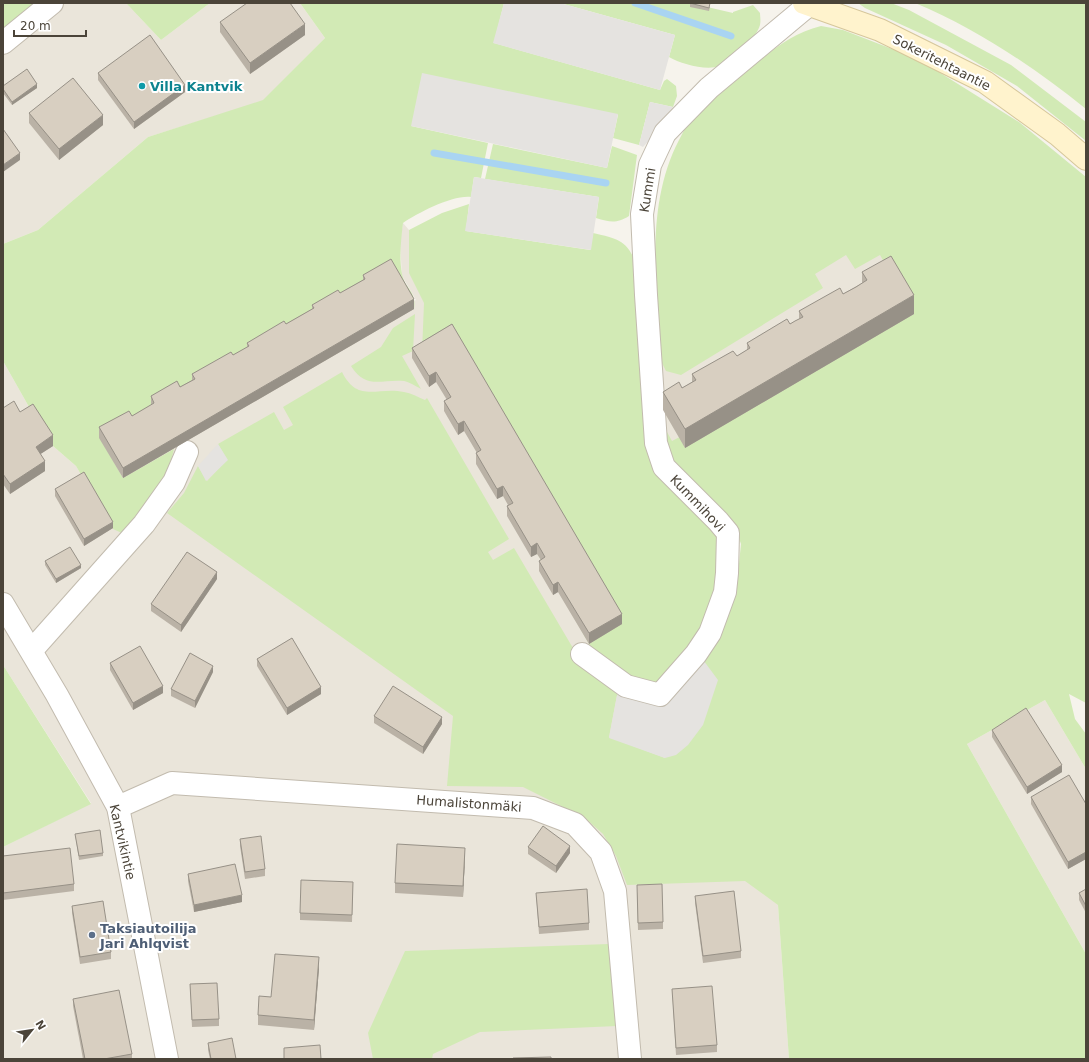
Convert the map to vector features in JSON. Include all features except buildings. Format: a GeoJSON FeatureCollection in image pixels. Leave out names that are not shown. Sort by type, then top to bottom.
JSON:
{"type":"FeatureCollection","features":[{"type":"Feature","properties":{"kind":"street"},"geometry":{"type":"LineString","coordinates":[[3,43],[52,3]]}},
{"type":"Feature","properties":{"kind":"street","name":"Sokeritehtaantie"},"geometry":{"type":"LineString","coordinates":[[808,4],[880,30],[985,82],[1058,134],[1086,159]]}},
{"type":"Feature","properties":{"kind":"street","name":"Kummi"},"geometry":{"type":"LineString","coordinates":[[656,443],[642,214],[650,165],[665,133],[709,88],[808,4]]}},
{"type":"Feature","properties":{"kind":"street","name":"Kummihovi"},"geometry":{"type":"LineString","coordinates":[[582,654],[626,686],[660,695],[696,654],[710,633],[725,592],[728,533],[664,467],[656,443]]}},
{"type":"Feature","properties":{"kind":"street"},"geometry":{"type":"LineString","coordinates":[[32,650],[144,524],[174,482],[187,452]]}},
{"type":"Feature","properties":{"kind":"street","name":"Kantvikintie"},"geometry":{"type":"LineString","coordinates":[[3,604],[32,650],[118,807],[167,1059]]}},
{"type":"Feature","properties":{"kind":"street","name":"Humalistonmäki"},"geometry":{"type":"LineString","coordinates":[[118,807],[172,783],[533,808],[575,824],[601,852],[615,891],[630,1059]]}},
{"type":"Feature","properties":{"kind":"shaded area"},"geometry":{"type":"Polygon","coordinates":[[[3,3],[126,3],[161,40],[210,3],[300,3],[325,38],[263,101],[148,137],[38,230],[3,244],[3,3]]]}},
{"type":"Feature","properties":{"kind":"shaded area"},"geometry":{"type":"Polygon","coordinates":[[[504,3],[560,3],[675,35],[660,90],[493,43],[504,3]]]}},
{"type":"Feature","properties":{"kind":"shaded area"},"geometry":{"type":"Polygon","coordinates":[[[422,73],[618,114],[607,168],[411,126],[422,73]]]}},
{"type":"Feature","properties":{"kind":"shaded area"},"geometry":{"type":"Polygon","coordinates":[[[650,102],[673,107],[660,129],[643,147],[639,145],[650,102]]]}},
{"type":"Feature","properties":{"kind":"shaded area"},"geometry":{"type":"Polygon","coordinates":[[[474,177],[599,197],[591,250],[465,231],[474,177]]]}},
{"type":"Feature","properties":{"kind":"shaded area"},"geometry":{"type":"Polygon","coordinates":[[[874,219],[936,328],[688,483],[778,905],[789,1059],[3,1059],[3,847],[91,803],[3,665],[3,361],[53,446],[76,466],[84,479],[123,478],[99,438],[416,300],[402,276],[400,243],[403,223],[550,395],[874,219]]]}},
{"type":"Feature","properties":{"kind":"shaded area"},"geometry":{"type":"Polygon","coordinates":[[[218,444],[228,460],[206,481],[198,466],[218,444]]]}},
{"type":"Feature","properties":{"kind":"shaded area"},"geometry":{"type":"Polygon","coordinates":[[[701,657],[718,680],[703,725],[688,745],[676,755],[665,758],[609,738],[618,690],[650,699],[701,657]]]}},
{"type":"Feature","properties":{"kind":"shaded area"},"geometry":{"type":"Polygon","coordinates":[[[1045,700],[1086,769],[1086,954],[967,744],[1045,700]]]}},
{"type":"Feature","properties":{"kind":"green space"},"geometry":{"type":"Polygon","coordinates":[[[3,3],[36,3],[3,29],[3,3]]]}},
{"type":"Feature","properties":{"kind":"green space"},"geometry":{"type":"Polygon","coordinates":[[[126,3],[210,3],[161,40],[126,3]]]}},
{"type":"Feature","properties":{"kind":"green space"},"geometry":{"type":"Polygon","coordinates":[[[300,3],[504,3],[494,43],[660,90],[664,81],[667,79],[676,86],[677,96],[673,107],[650,102],[639,145],[613,138],[618,115],[411,126],[488,143],[481,178],[474,177],[471,197],[463,197],[445,202],[417,214],[403,223],[401,268],[404,279],[414,298],[414,309],[391,269],[100,438],[123,478],[174,449],[169,469],[124,534],[113,529],[76,466],[53,446],[3,361],[3,244],[38,230],[148,137],[263,100],[325,38],[300,3]]]}},
{"type":"Feature","properties":{"kind":"green space"},"geometry":{"type":"Polygon","coordinates":[[[560,3],[690,3],[733,13],[753,5],[760,13],[760,23],[758,31],[749,43],[731,59],[720,66],[708,68],[687,64],[669,57],[675,35],[560,3]]]}},
{"type":"Feature","properties":{"kind":"green space"},"geometry":{"type":"Polygon","coordinates":[[[858,3],[891,3],[909,10],[1011,65],[1086,122],[1086,141],[1017,86],[946,45],[865,8],[858,3]]]}},
{"type":"Feature","properties":{"kind":"green space"},"geometry":{"type":"Polygon","coordinates":[[[915,3],[1086,3],[1086,109],[1046,78],[1004,50],[961,25],[915,3]]]}},
{"type":"Feature","properties":{"kind":"green space"},"geometry":{"type":"Polygon","coordinates":[[[821,26],[843,30],[918,59],[1019,122],[1086,177],[1086,703],[1069,694],[1075,719],[1086,734],[1086,769],[1045,700],[967,744],[1086,954],[1086,1059],[789,1059],[778,905],[745,881],[627,885],[616,856],[603,834],[585,818],[523,787],[447,786],[453,716],[167,513],[184,493],[198,466],[207,481],[227,460],[218,444],[274,412],[284,430],[293,425],[283,407],[342,372],[348,382],[355,388],[362,391],[395,391],[409,393],[425,400],[427,398],[509,539],[488,552],[493,560],[514,548],[580,660],[618,690],[609,737],[665,758],[701,657],[736,593],[741,544],[734,524],[669,458],[664,445],[667,432],[672,441],[914,314],[880,255],[855,269],[846,255],[815,274],[823,288],[681,375],[666,371],[661,361],[655,249],[657,220],[661,193],[668,166],[679,140],[693,118],[712,100],[768,54],[798,34],[821,26]]]}},
{"type":"Feature","properties":{"kind":"green space"},"geometry":{"type":"Polygon","coordinates":[[[493,144],[607,168],[612,146],[637,155],[629,216],[613,222],[596,218],[599,197],[485,179],[493,144]]]}},
{"type":"Feature","properties":{"kind":"green space"},"geometry":{"type":"Polygon","coordinates":[[[469,204],[466,231],[590,250],[593,233],[612,238],[624,244],[633,256],[640,274],[646,421],[722,532],[719,587],[695,642],[654,690],[598,667],[589,644],[422,352],[424,303],[409,273],[409,230],[442,213],[469,204]]]}},
{"type":"Feature","properties":{"kind":"green space"},"geometry":{"type":"Polygon","coordinates":[[[415,314],[413,351],[402,356],[421,389],[404,381],[374,382],[362,378],[351,366],[381,347],[393,328],[415,314]]]}},
{"type":"Feature","properties":{"kind":"green space"},"geometry":{"type":"Polygon","coordinates":[[[3,665],[91,804],[3,847],[3,665]]]}},
{"type":"Feature","properties":{"kind":"green space"},"geometry":{"type":"Polygon","coordinates":[[[609,944],[617,1026],[480,1032],[433,1054],[432,1059],[373,1059],[368,1033],[405,951],[609,944]]]}},
{"type":"Feature","properties":{"kind":"waterway"},"geometry":{"type":"LineString","coordinates":[[635,3],[731,36]]}},
{"type":"Feature","properties":{"kind":"waterway"},"geometry":{"type":"LineString","coordinates":[[434,153],[606,183]]}},
{"type":"Feature","properties":{"kind":"place","name":"Villa Kantvik"},"geometry":{"type":"Point","coordinates":[142,86]}},
{"type":"Feature","properties":{"kind":"place","name":"Taksiautoilija Jari Ahlqvist"},"geometry":{"type":"Point","coordinates":[92,935]}}]}
